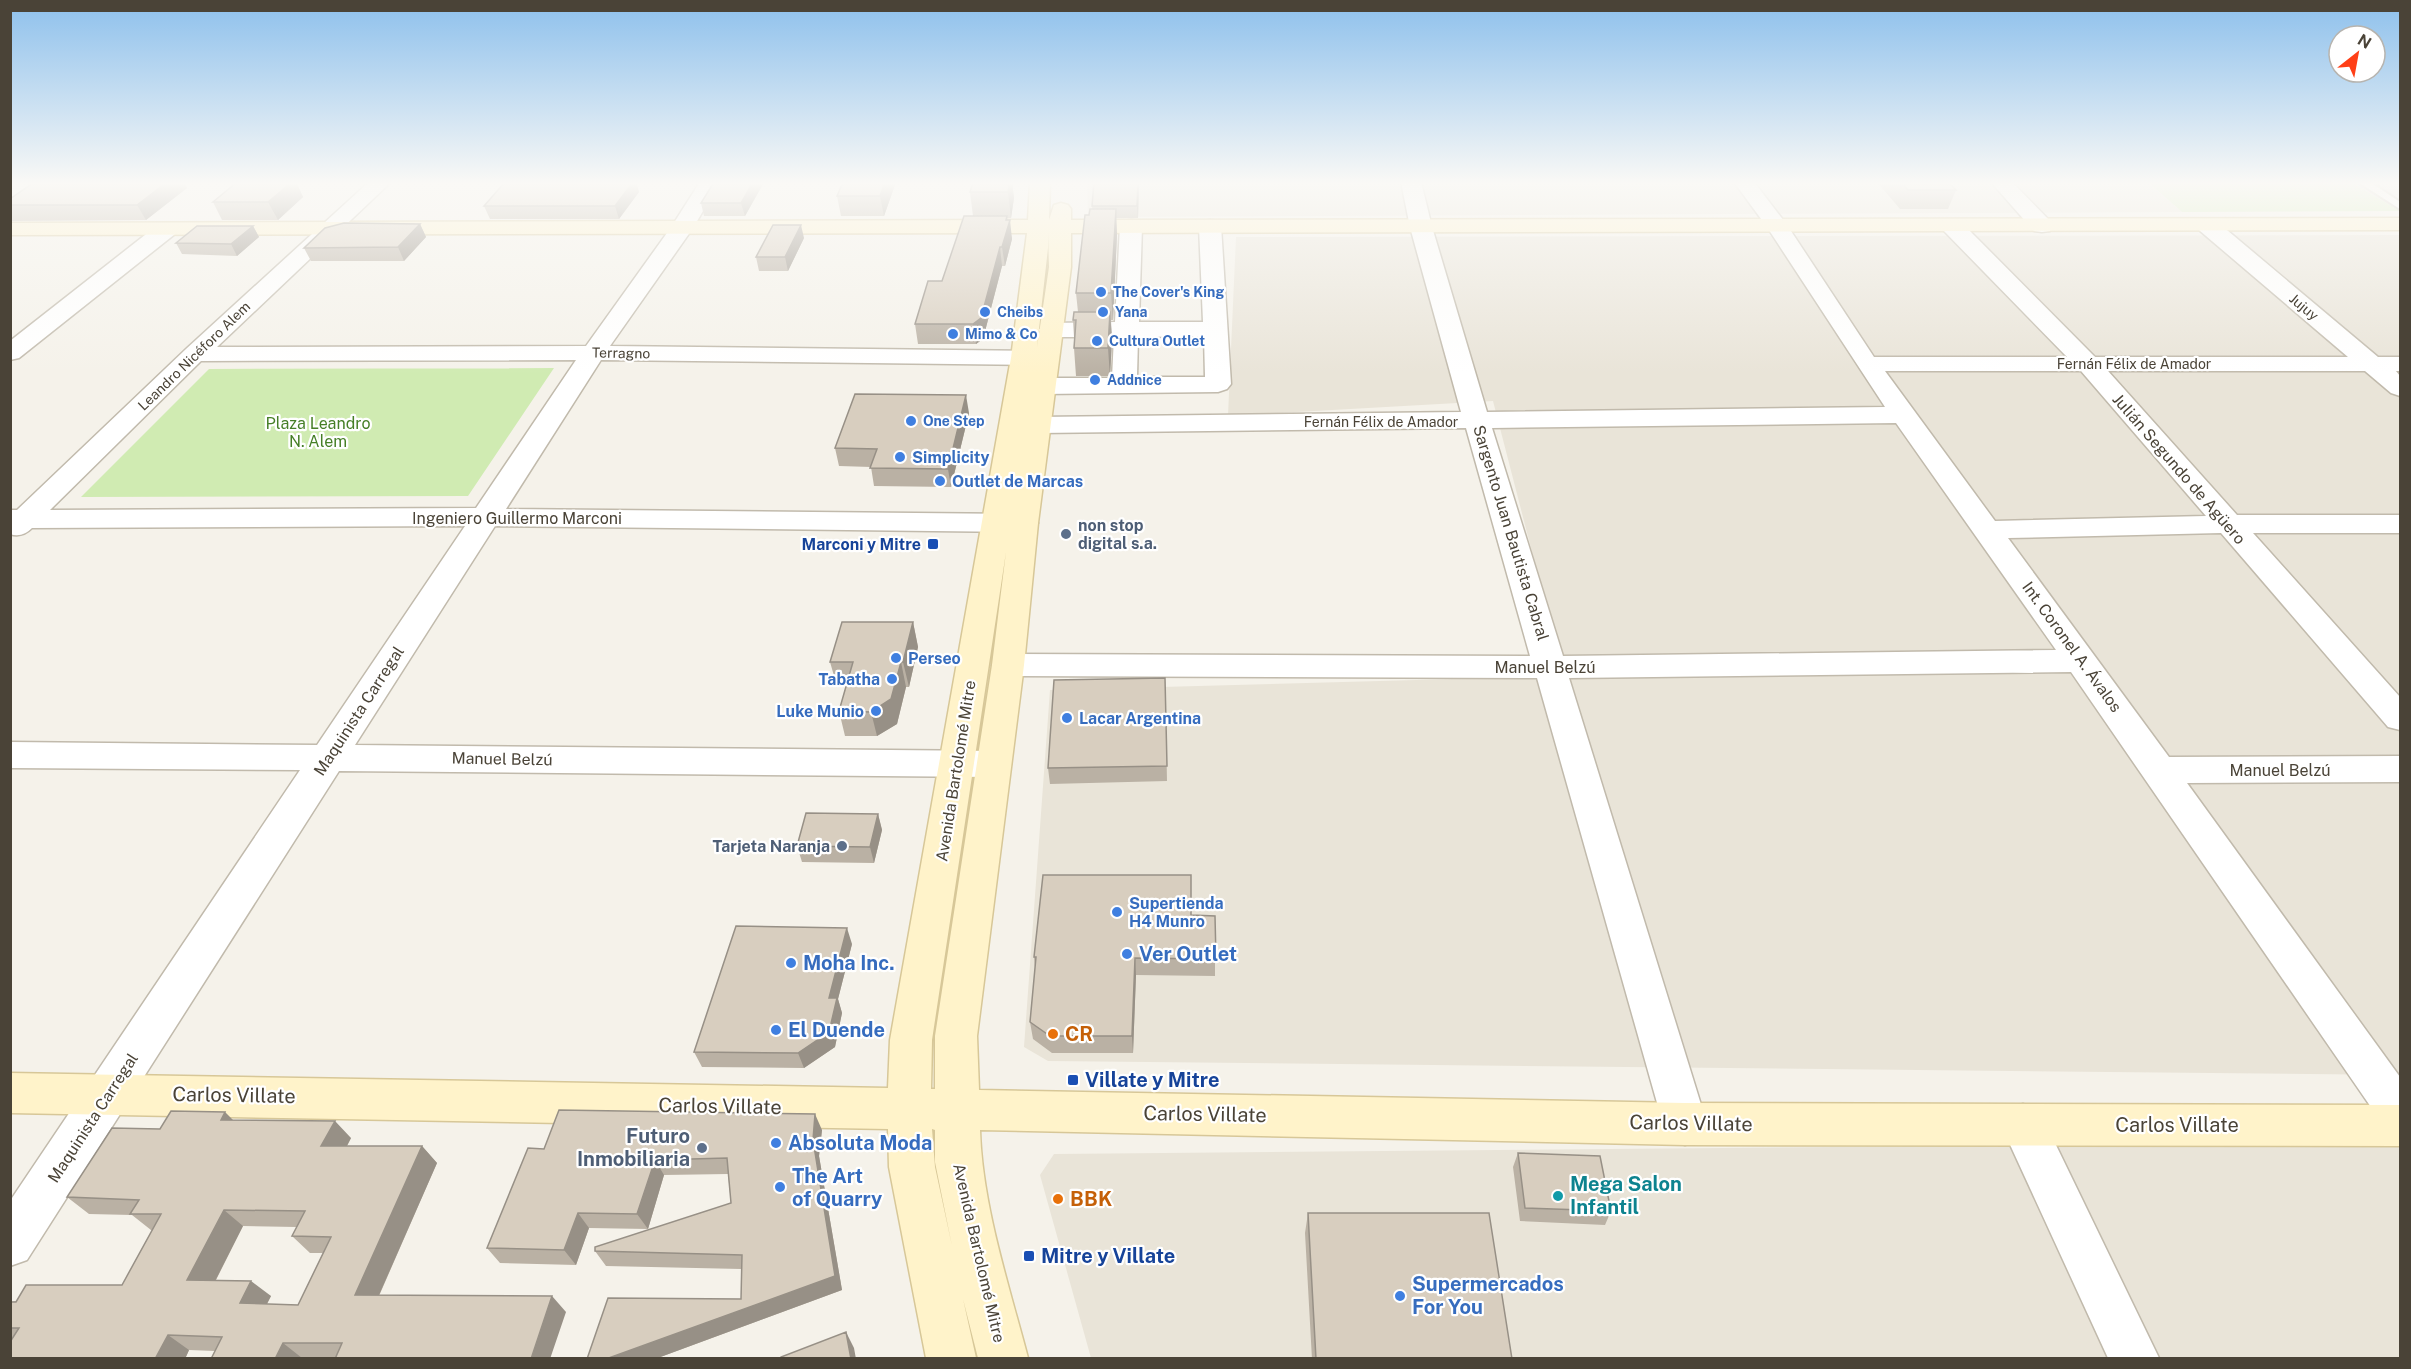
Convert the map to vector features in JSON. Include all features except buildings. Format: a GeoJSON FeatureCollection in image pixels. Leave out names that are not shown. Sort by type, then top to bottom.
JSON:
{"type":"FeatureCollection","features":[{"type":"Feature","properties":{"kind":"main road","name":"Avenida Bartolomé Mitre"},"geometry":{"type":"LineString","coordinates":[[1004,1359],[982,1277],[958,1162],[955,1108],[956,1036],[975,764],[1035,358],[1038,246]]}},
{"type":"Feature","properties":{"kind":"main road","name":"Avenida Bartolomé Mitre"},"geometry":{"type":"LineString","coordinates":[[951,1359],[912,1167],[909,1110],[911,1040],[975,764],[1008,665],[1010,523],[1039,425],[1042,386],[1035,358],[1051,330],[1059,267],[1054,246]]}},
{"type":"Feature","properties":{"kind":"main road","name":"Carlos Villate"},"geometry":{"type":"LineString","coordinates":[[10,1094],[109,1093],[909,1110],[955,1108],[1685,1124],[2400,1126]]}},
{"type":"Feature","properties":{"kind":"street"},"geometry":{"type":"LineString","coordinates":[[10,353],[146,246]]}},
{"type":"Feature","properties":{"kind":"street","name":"Leandro Nicéforo Alem"},"geometry":{"type":"LineString","coordinates":[[15,524],[312,246]]}},
{"type":"Feature","properties":{"kind":"street","name":"Maquinista Carregal"},"geometry":{"type":"LineString","coordinates":[[10,1243],[593,353],[669,246]]}},
{"type":"Feature","properties":{"kind":"street"},"geometry":{"type":"LineString","coordinates":[[1124,385],[1130,246]]}},
{"type":"Feature","properties":{"kind":"street"},"geometry":{"type":"LineString","coordinates":[[1211,246],[1220,423]]}},
{"type":"Feature","properties":{"kind":"street","name":"Sargento Juan Bautista Cabral"},"geometry":{"type":"LineString","coordinates":[[1426,246],[1685,1124]]}},
{"type":"Feature","properties":{"kind":"street","name":"Int. Coronel A. Ávalos"},"geometry":{"type":"LineString","coordinates":[[1790,246],[1867,364],[1988,530],[2400,1112]]}},
{"type":"Feature","properties":{"kind":"street","name":"Julián Segundo de Agüero"},"geometry":{"type":"LineString","coordinates":[[1972,246],[2088,364],[2400,718]]}},
{"type":"Feature","properties":{"kind":"street","name":"Jujuy"},"geometry":{"type":"LineString","coordinates":[[2232,246],[2400,388]]}},
{"type":"Feature","properties":{"kind":"street"},"geometry":{"type":"LineString","coordinates":[[1051,330],[1215,329]]}},
{"type":"Feature","properties":{"kind":"street","name":"Terragno"},"geometry":{"type":"LineString","coordinates":[[195,354],[593,353],[1035,358]]}},
{"type":"Feature","properties":{"kind":"street","name":"Fernán Félix de Amador"},"geometry":{"type":"LineString","coordinates":[[1867,364],[2400,364]]}},
{"type":"Feature","properties":{"kind":"street"},"geometry":{"type":"LineString","coordinates":[[1042,386],[1218,384]]}},
{"type":"Feature","properties":{"kind":"street","name":"Fernán Félix de Amador"},"geometry":{"type":"LineString","coordinates":[[1039,425],[1904,415]]}},
{"type":"Feature","properties":{"kind":"street","name":"Ingeniero Guillermo Marconi"},"geometry":{"type":"LineString","coordinates":[[15,524],[487,517],[1010,523]]}},
{"type":"Feature","properties":{"kind":"street"},"geometry":{"type":"LineString","coordinates":[[1988,530],[2227,524],[2400,524]]}},
{"type":"Feature","properties":{"kind":"street","name":"Manuel Belzú"},"geometry":{"type":"LineString","coordinates":[[1008,665],[1552,667],[2081,661]]}},
{"type":"Feature","properties":{"kind":"street","name":"Manuel Belzú"},"geometry":{"type":"LineString","coordinates":[[10,755],[975,764]]}},
{"type":"Feature","properties":{"kind":"street","name":"Manuel Belzú"},"geometry":{"type":"LineString","coordinates":[[2159,770],[2400,769]]}},
{"type":"Feature","properties":{"kind":"street"},"geometry":{"type":"LineString","coordinates":[[2023,1125],[2134,1359]]}},
{"type":"Feature","properties":{"kind":"shaded area"},"geometry":{"type":"Polygon","coordinates":[[[1236,246],[2400,246],[2400,1075],[1048,1061],[1024,1047],[1050,690],[1564,676],[1493,401],[1228,416],[1236,246]]]}},
{"type":"Feature","properties":{"kind":"shaded area"},"geometry":{"type":"Polygon","coordinates":[[[2400,1142],[2400,1358],[1091,1358],[1040,1175],[1054,1154],[2400,1142]]]}},
{"type":"Feature","properties":{"kind":"green space","name":"Plaza Leandro N. Alem"},"geometry":{"type":"Polygon","coordinates":[[[554,368],[468,496],[81,497],[209,369],[554,368]]]}},
{"type":"Feature","properties":{"kind":"place","name":"The Cover's King"},"geometry":{"type":"Point","coordinates":[1101,292]}},
{"type":"Feature","properties":{"kind":"place","name":"Cheibs"},"geometry":{"type":"Point","coordinates":[985,312]}},
{"type":"Feature","properties":{"kind":"place","name":"Yana"},"geometry":{"type":"Point","coordinates":[1103,312]}},
{"type":"Feature","properties":{"kind":"place","name":"Mimo & Co"},"geometry":{"type":"Point","coordinates":[953,334]}},
{"type":"Feature","properties":{"kind":"place","name":"Cultura Outlet"},"geometry":{"type":"Point","coordinates":[1097,341]}},
{"type":"Feature","properties":{"kind":"place","name":"Addnice"},"geometry":{"type":"Point","coordinates":[1095,380]}},
{"type":"Feature","properties":{"kind":"place","name":"One Step"},"geometry":{"type":"Point","coordinates":[911,421]}},
{"type":"Feature","properties":{"kind":"place","name":"Simplicity"},"geometry":{"type":"Point","coordinates":[900,457]}},
{"type":"Feature","properties":{"kind":"place","name":"Outlet de Marcas"},"geometry":{"type":"Point","coordinates":[940,481]}},
{"type":"Feature","properties":{"kind":"place","name":"non stop digital s.a."},"geometry":{"type":"Point","coordinates":[1066,534]}},
{"type":"Feature","properties":{"kind":"place","name":"Marconi y Mitre"},"geometry":{"type":"Point","coordinates":[933,544]}},
{"type":"Feature","properties":{"kind":"place","name":"Perseo"},"geometry":{"type":"Point","coordinates":[896,658]}},
{"type":"Feature","properties":{"kind":"place","name":"Tabatha"},"geometry":{"type":"Point","coordinates":[892,679]}},
{"type":"Feature","properties":{"kind":"place","name":"Luke Munio"},"geometry":{"type":"Point","coordinates":[876,711]}},
{"type":"Feature","properties":{"kind":"place","name":"Lacar Argentina"},"geometry":{"type":"Point","coordinates":[1067,718]}},
{"type":"Feature","properties":{"kind":"place","name":"Tarjeta Naranja"},"geometry":{"type":"Point","coordinates":[842,846]}},
{"type":"Feature","properties":{"kind":"place","name":"Supertienda H4 Munro"},"geometry":{"type":"Point","coordinates":[1117,912]}},
{"type":"Feature","properties":{"kind":"place","name":"Ver Outlet"},"geometry":{"type":"Point","coordinates":[1127,954]}},
{"type":"Feature","properties":{"kind":"place","name":"Moha Inc."},"geometry":{"type":"Point","coordinates":[791,963]}},
{"type":"Feature","properties":{"kind":"place","name":"El Duende"},"geometry":{"type":"Point","coordinates":[776,1030]}},
{"type":"Feature","properties":{"kind":"place","name":"CR"},"geometry":{"type":"Point","coordinates":[1053,1034]}},
{"type":"Feature","properties":{"kind":"place","name":"Villate y Mitre"},"geometry":{"type":"Point","coordinates":[1073,1080]}},
{"type":"Feature","properties":{"kind":"place","name":"Absoluta Moda"},"geometry":{"type":"Point","coordinates":[776,1143]}},
{"type":"Feature","properties":{"kind":"place","name":"Futuro Inmobiliaria"},"geometry":{"type":"Point","coordinates":[702,1148]}},
{"type":"Feature","properties":{"kind":"place","name":"The Art of Quarry"},"geometry":{"type":"Point","coordinates":[780,1187]}},
{"type":"Feature","properties":{"kind":"place","name":"Mega Salon Infantil"},"geometry":{"type":"Point","coordinates":[1558,1196]}},
{"type":"Feature","properties":{"kind":"place","name":"BBK"},"geometry":{"type":"Point","coordinates":[1058,1199]}},
{"type":"Feature","properties":{"kind":"place","name":"Mitre y Villate"},"geometry":{"type":"Point","coordinates":[1029,1256]}},
{"type":"Feature","properties":{"kind":"place","name":"Supermercados For You"},"geometry":{"type":"Point","coordinates":[1400,1296]}}]}
